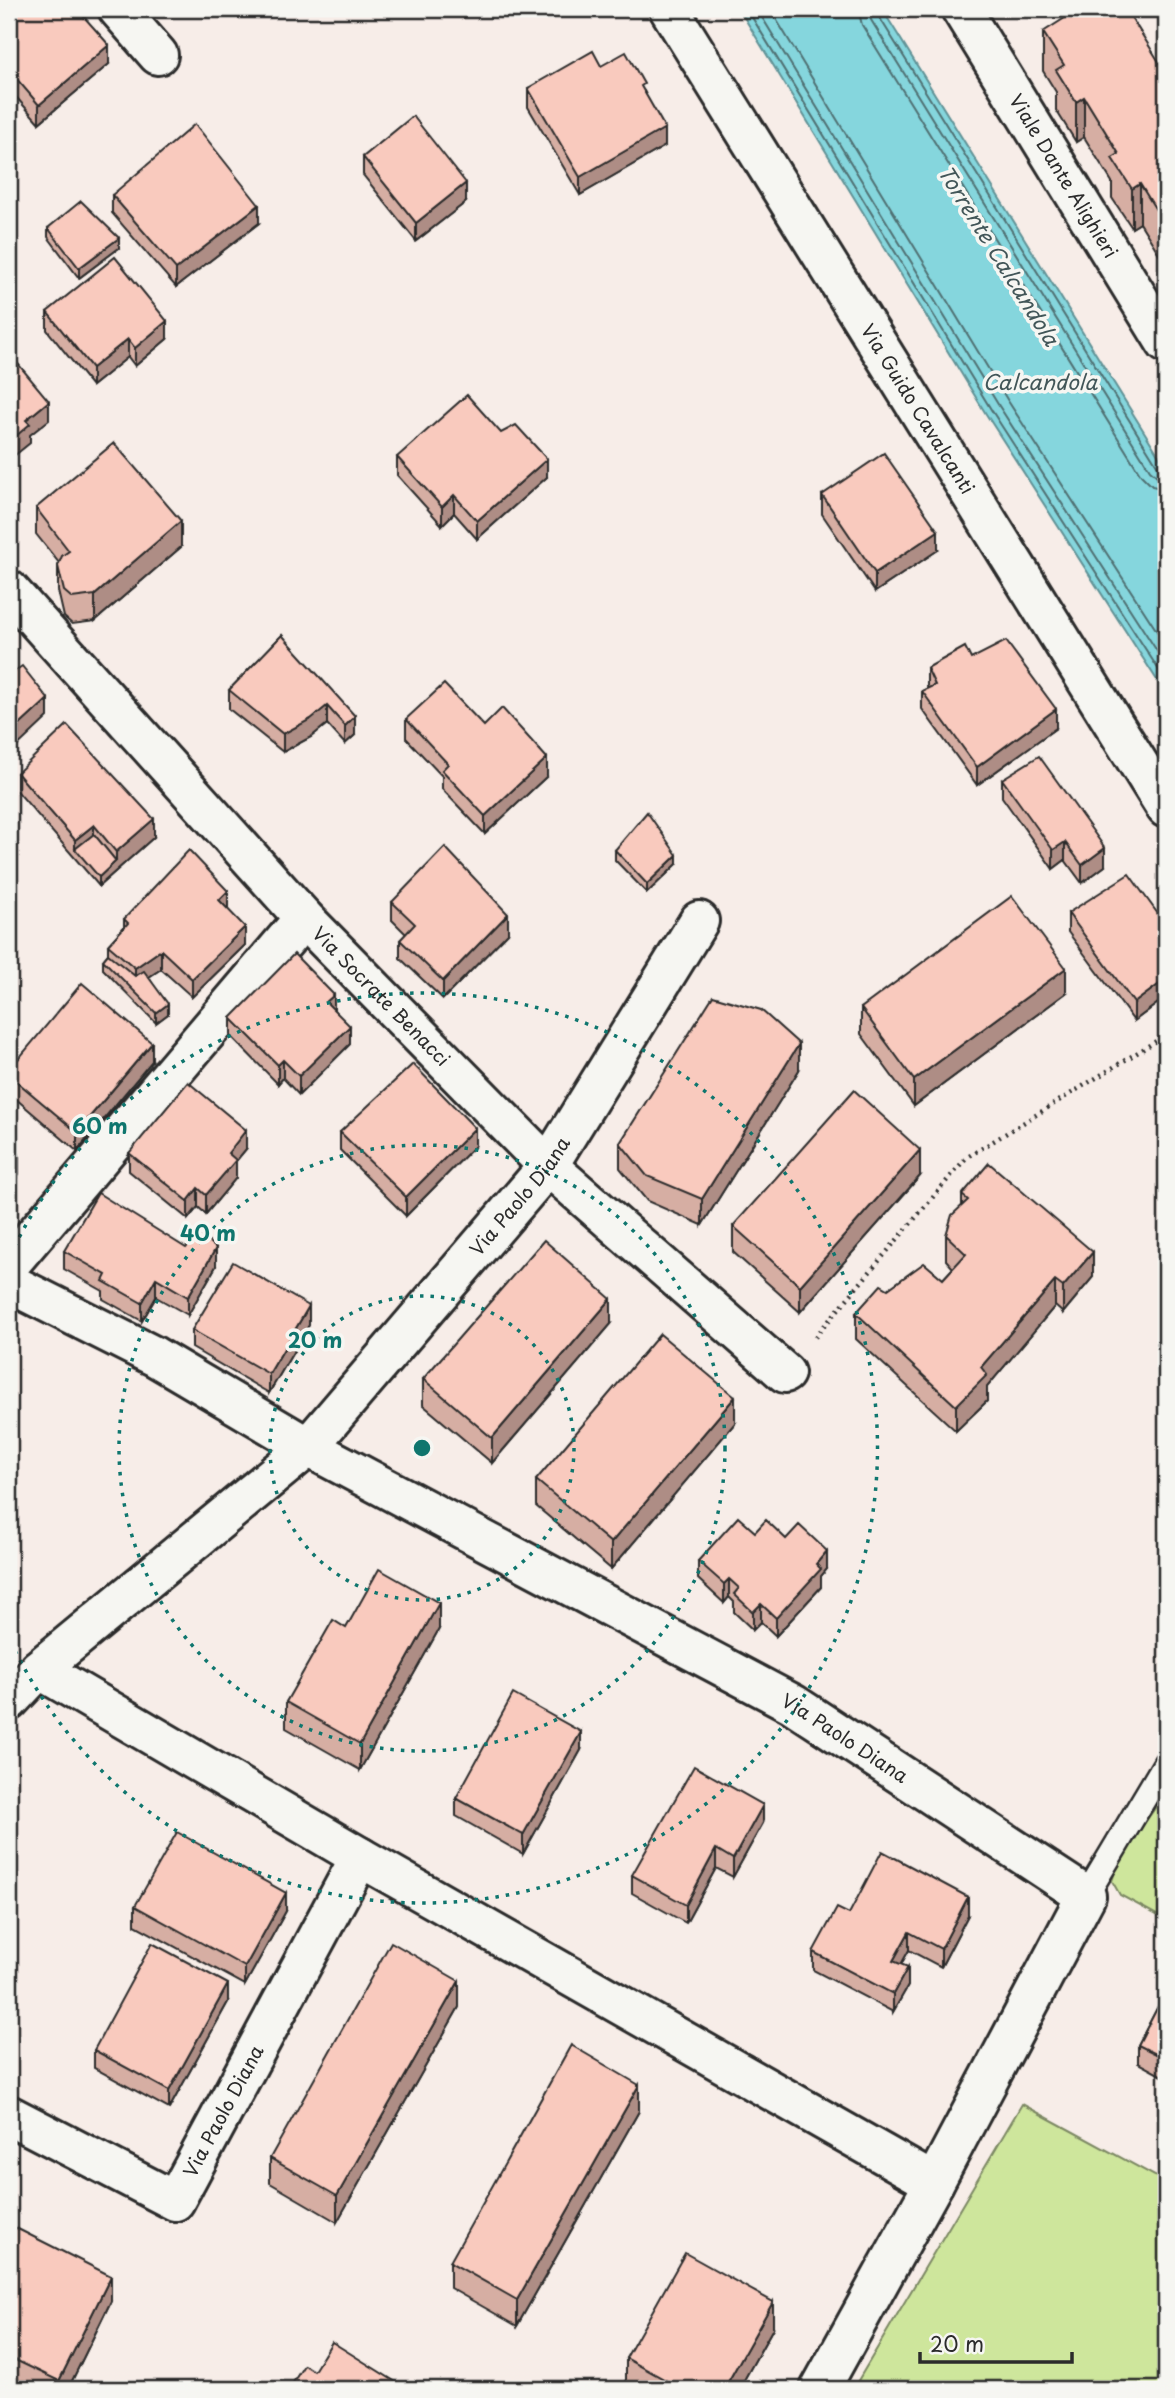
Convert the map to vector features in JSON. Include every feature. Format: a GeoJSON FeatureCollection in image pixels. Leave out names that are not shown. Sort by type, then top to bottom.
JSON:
{"type":"FeatureCollection","features":[{"type":"Feature","properties":{"kind":"street"},"geometry":{"type":"LineString","coordinates":[[118,9],[158,55]]}},
{"type":"Feature","properties":{"kind":"street","name":"Via Guido Cavalcanti"},"geometry":{"type":"LineString","coordinates":[[669,9],[1166,808]]}},
{"type":"Feature","properties":{"kind":"street","name":"Viale Dante Alighieri"},"geometry":{"type":"LineString","coordinates":[[961,9],[1166,343]]}},
{"type":"Feature","properties":{"kind":"street","name":"Via Socrate Benacci"},"geometry":{"type":"LineString","coordinates":[[9,590],[303,918],[548,1166],[785,1373]]}},
{"type":"Feature","properties":{"kind":"street"},"geometry":{"type":"LineString","coordinates":[[9,1265],[303,918]]}},
{"type":"Feature","properties":{"kind":"street","name":"Via Paolo Diana"},"geometry":{"type":"LineString","coordinates":[[9,1702],[39,1669],[308,1447],[548,1166],[699,921]]}},
{"type":"Feature","properties":{"kind":"street","name":"Via Paolo Diana"},"geometry":{"type":"LineString","coordinates":[[9,1283],[154,1356],[308,1447],[793,1704],[1086,1896]]}},
{"type":"Feature","properties":{"kind":"street"},"geometry":{"type":"LineString","coordinates":[[39,1669],[360,1857],[934,2182]]}},
{"type":"Feature","properties":{"kind":"street","name":"Via Paolo Diana"},"geometry":{"type":"LineString","coordinates":[[9,2115],[175,2201],[360,1857]]}},
{"type":"Feature","properties":{"kind":"street"},"geometry":{"type":"LineString","coordinates":[[820,2389],[1086,1896]]}},
{"type":"Feature","properties":{"kind":"lane"},"geometry":{"type":"LineString","coordinates":[[1086,1896],[1166,1762]]}},
{"type":"Feature","properties":{"kind":"path"},"geometry":{"type":"LineString","coordinates":[[785,1373],[966,1158],[1166,1035]]}},
{"type":"Feature","properties":{"kind":"green space"},"geometry":{"type":"Polygon","coordinates":[[[1166,1793],[1166,1920],[1120,1895],[1112,1881],[1120,1857],[1166,1793]]]}},
{"type":"Feature","properties":{"kind":"green space"},"geometry":{"type":"Polygon","coordinates":[[[1022,2104],[1166,2182],[1166,2389],[853,2389],[1022,2104]]]}},
{"type":"Feature","properties":{"kind":"water","name":"Calcandola"},"geometry":{"type":"Polygon","coordinates":[[[739,9],[882,9],[1166,467],[1166,694],[986,414],[739,9]]]}},
{"type":"Feature","properties":{"kind":"building"},"geometry":{"type":"Polygon","coordinates":[[[9,9],[77,9],[109,45],[39,105],[9,70],[9,9]]]}},
{"type":"Feature","properties":{"kind":"building"},"geometry":{"type":"Polygon","coordinates":[[[1079,9],[1126,9],[1166,73],[1166,215],[1161,218],[1140,184],[1132,189],[1112,158],[1119,154],[1084,97],[1076,102],[1056,70],[1064,65],[1043,32],[1079,9]]]}},
{"type":"Feature","properties":{"kind":"building"},"geometry":{"type":"Polygon","coordinates":[[[593,51],[601,66],[626,52],[644,84],[641,86],[665,128],[580,177],[528,88],[593,51]]]}},
{"type":"Feature","properties":{"kind":"building"},"geometry":{"type":"Polygon","coordinates":[[[413,116],[466,183],[416,223],[363,157],[413,116]]]}},
{"type":"Feature","properties":{"kind":"building"},"geometry":{"type":"Polygon","coordinates":[[[195,124],[259,205],[176,269],[112,195],[195,124]]]}},
{"type":"Feature","properties":{"kind":"building"},"geometry":{"type":"Polygon","coordinates":[[[81,201],[119,238],[79,268],[48,228],[81,201]]]}},
{"type":"Feature","properties":{"kind":"building"},"geometry":{"type":"Polygon","coordinates":[[[115,257],[167,321],[135,348],[128,339],[92,368],[47,312],[115,257]]]}},
{"type":"Feature","properties":{"kind":"building"},"geometry":{"type":"Polygon","coordinates":[[[9,353],[49,401],[26,420],[30,424],[9,442],[9,353]]]}},
{"type":"Feature","properties":{"kind":"building"},"geometry":{"type":"Polygon","coordinates":[[[467,395],[501,433],[516,425],[547,459],[477,521],[454,495],[442,507],[397,457],[467,395]]]}},
{"type":"Feature","properties":{"kind":"building"},"geometry":{"type":"Polygon","coordinates":[[[114,443],[181,521],[95,595],[72,598],[64,591],[58,566],[62,556],[69,551],[36,508],[114,443]]]}},
{"type":"Feature","properties":{"kind":"building"},"geometry":{"type":"Polygon","coordinates":[[[884,453],[938,531],[875,573],[822,495],[884,453]]]}},
{"type":"Feature","properties":{"kind":"building"},"geometry":{"type":"Polygon","coordinates":[[[282,635],[355,716],[345,726],[327,706],[311,719],[283,734],[229,690],[282,635]]]}},
{"type":"Feature","properties":{"kind":"building"},"geometry":{"type":"Polygon","coordinates":[[[1006,641],[1056,709],[977,767],[922,691],[935,685],[927,668],[965,647],[971,659],[1006,641]]]}},
{"type":"Feature","properties":{"kind":"building"},"geometry":{"type":"Polygon","coordinates":[[[22,666],[48,699],[9,735],[9,669],[12,673],[22,666]]]}},
{"type":"Feature","properties":{"kind":"building"},"geometry":{"type":"Polygon","coordinates":[[[444,684],[484,726],[502,708],[547,758],[485,816],[442,770],[448,764],[406,719],[444,684]]]}},
{"type":"Feature","properties":{"kind":"building"},"geometry":{"type":"Polygon","coordinates":[[[67,725],[154,819],[116,852],[94,825],[75,840],[17,773],[67,725]]]}},
{"type":"Feature","properties":{"kind":"building"},"geometry":{"type":"Polygon","coordinates":[[[1039,756],[1105,848],[1082,865],[1065,842],[1053,850],[1002,779],[1039,756]]]}},
{"type":"Feature","properties":{"kind":"building"},"geometry":{"type":"Polygon","coordinates":[[[647,812],[677,855],[647,884],[615,850],[647,812]]]}},
{"type":"Feature","properties":{"kind":"building"},"geometry":{"type":"Polygon","coordinates":[[[94,834],[116,861],[99,877],[75,849],[94,834]]]}},
{"type":"Feature","properties":{"kind":"building"},"geometry":{"type":"Polygon","coordinates":[[[445,847],[508,914],[443,981],[400,940],[415,924],[392,902],[445,847]]]}},
{"type":"Feature","properties":{"kind":"building"},"geometry":{"type":"Polygon","coordinates":[[[189,850],[228,891],[219,900],[245,927],[192,979],[161,950],[135,968],[108,945],[128,923],[124,919],[189,850]]]}},
{"type":"Feature","properties":{"kind":"building"},"geometry":{"type":"Polygon","coordinates":[[[1129,874],[1166,925],[1166,979],[1134,1003],[1068,913],[1129,874]]]}},
{"type":"Feature","properties":{"kind":"building"},"geometry":{"type":"Polygon","coordinates":[[[1012,896],[1066,968],[914,1080],[861,1008],[1012,896]]]}},
{"type":"Feature","properties":{"kind":"building"},"geometry":{"type":"Polygon","coordinates":[[[108,954],[135,976],[144,971],[168,1004],[156,1013],[103,960],[108,954]]]}},
{"type":"Feature","properties":{"kind":"building"},"geometry":{"type":"Polygon","coordinates":[[[294,954],[334,995],[326,1002],[350,1026],[299,1076],[283,1060],[278,1065],[231,1018],[294,954]]]}},
{"type":"Feature","properties":{"kind":"building"},"geometry":{"type":"Polygon","coordinates":[[[82,983],[152,1043],[77,1132],[9,1075],[9,1070],[82,983]]]}},
{"type":"Feature","properties":{"kind":"building"},"geometry":{"type":"Polygon","coordinates":[[[713,996],[761,1010],[799,1044],[702,1199],[647,1176],[620,1143],[713,996]]]}},
{"type":"Feature","properties":{"kind":"building"},"geometry":{"type":"Polygon","coordinates":[[[413,1064],[475,1128],[406,1197],[340,1132],[413,1064]]]}},
{"type":"Feature","properties":{"kind":"building"},"geometry":{"type":"Polygon","coordinates":[[[188,1082],[246,1130],[228,1153],[236,1160],[206,1195],[198,1188],[188,1201],[129,1153],[188,1082]]]}},
{"type":"Feature","properties":{"kind":"building"},"geometry":{"type":"Polygon","coordinates":[[[854,1090],[920,1150],[800,1286],[733,1226],[854,1090]]]}},
{"type":"Feature","properties":{"kind":"building"},"geometry":{"type":"Polygon","coordinates":[[[9,1149],[19,1156],[9,1172],[9,1149]]]}},
{"type":"Feature","properties":{"kind":"building"},"geometry":{"type":"Polygon","coordinates":[[[989,1163],[1093,1252],[1063,1287],[1055,1281],[981,1367],[987,1375],[956,1406],[856,1313],[881,1285],[888,1289],[924,1263],[943,1279],[966,1254],[946,1235],[952,1215],[968,1200],[962,1195],[989,1163]]]}},
{"type":"Feature","properties":{"kind":"building"},"geometry":{"type":"Polygon","coordinates":[[[98,1193],[186,1248],[199,1234],[216,1248],[188,1297],[156,1278],[142,1303],[103,1281],[106,1275],[64,1251],[98,1193]]]}},
{"type":"Feature","properties":{"kind":"building"},"geometry":{"type":"Polygon","coordinates":[[[544,1240],[611,1299],[492,1438],[423,1379],[544,1240]]]}},
{"type":"Feature","properties":{"kind":"building"},"geometry":{"type":"Polygon","coordinates":[[[233,1262],[309,1306],[269,1374],[192,1330],[233,1262]]]}},
{"type":"Feature","properties":{"kind":"building"},"geometry":{"type":"Polygon","coordinates":[[[660,1334],[735,1397],[611,1543],[536,1480],[660,1334]]]}},
{"type":"Feature","properties":{"kind":"building"},"geometry":{"type":"Polygon","coordinates":[[[738,1517],[755,1532],[766,1520],[786,1539],[799,1525],[827,1551],[816,1564],[821,1569],[776,1618],[761,1604],[753,1612],[734,1594],[739,1588],[729,1579],[724,1584],[698,1561],[738,1517]]]}},
{"type":"Feature","properties":{"kind":"building"},"geometry":{"type":"Polygon","coordinates":[[[379,1569],[439,1603],[360,1744],[286,1702],[333,1620],[346,1628],[379,1569]]]}},
{"type":"Feature","properties":{"kind":"building"},"geometry":{"type":"Polygon","coordinates":[[[513,1694],[581,1732],[523,1835],[456,1798],[513,1694]]]}},
{"type":"Feature","properties":{"kind":"building"},"geometry":{"type":"Polygon","coordinates":[[[694,1766],[763,1805],[733,1859],[716,1849],[686,1905],[632,1875],[694,1766]]]}},
{"type":"Feature","properties":{"kind":"building"},"geometry":{"type":"Polygon","coordinates":[[[177,1832],[286,1893],[245,1967],[135,1906],[177,1832]]]}},
{"type":"Feature","properties":{"kind":"building"},"geometry":{"type":"Polygon","coordinates":[[[882,1851],[968,1897],[941,1949],[909,1932],[893,1961],[908,1967],[893,1994],[813,1952],[837,1908],[849,1914],[882,1851]]]}},
{"type":"Feature","properties":{"kind":"building"},"geometry":{"type":"Polygon","coordinates":[[[391,1942],[459,1981],[337,2196],[270,2158],[391,1942]]]}},
{"type":"Feature","properties":{"kind":"building"},"geometry":{"type":"Polygon","coordinates":[[[152,1943],[228,1984],[169,2091],[94,2050],[152,1943]]]}},
{"type":"Feature","properties":{"kind":"building"},"geometry":{"type":"Polygon","coordinates":[[[1166,1991],[1166,2059],[1138,2045],[1166,1991]]]}},
{"type":"Feature","properties":{"kind":"building"},"geometry":{"type":"Polygon","coordinates":[[[571,2045],[639,2085],[517,2300],[450,2262],[571,2045]]]}},
{"type":"Feature","properties":{"kind":"building"},"geometry":{"type":"Polygon","coordinates":[[[10,2225],[111,2276],[59,2381],[9,2357],[10,2225]]]}},
{"type":"Feature","properties":{"kind":"building"},"geometry":{"type":"Polygon","coordinates":[[[685,2253],[773,2302],[724,2389],[682,2389],[626,2358],[685,2253]]]}},
{"type":"Feature","properties":{"kind":"building"},"geometry":{"type":"Polygon","coordinates":[[[332,2342],[407,2389],[289,2389],[304,2365],[314,2371],[332,2342]]]}},
{"type":"Feature","properties":{"kind":"water label","name":"Torrente Calcandola"},"geometry":{"type":"Point","coordinates":[998,256]}}]}
